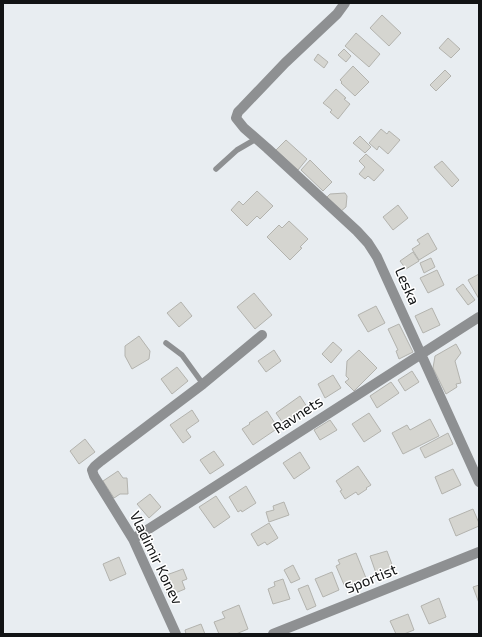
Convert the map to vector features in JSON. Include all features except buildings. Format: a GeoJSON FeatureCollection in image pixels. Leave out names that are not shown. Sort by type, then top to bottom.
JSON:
{"type":"FeatureCollection","features":[{"type":"Feature","properties":{"kind":"street","name":"Leska"},"geometry":{"type":"LineString","coordinates":[[345,3],[337,14],[285,63],[238,112],[236,118],[244,128],[357,231],[368,243],[377,258],[479,482]]}},
{"type":"Feature","properties":{"kind":"street","name":"Ravnets"},"geometry":{"type":"LineString","coordinates":[[134,539],[479,317]]}},
{"type":"Feature","properties":{"kind":"street"},"geometry":{"type":"LineString","coordinates":[[203,384],[262,335]]}},
{"type":"Feature","properties":{"kind":"street","name":"Vladimir Konev"},"geometry":{"type":"LineString","coordinates":[[176,634],[134,539],[94,476],[92,470],[95,466],[203,384]]}},
{"type":"Feature","properties":{"kind":"street","name":"Sportist"},"geometry":{"type":"LineString","coordinates":[[273,634],[479,552]]}},
{"type":"Feature","properties":{"kind":"lane"},"geometry":{"type":"LineString","coordinates":[[216,169],[237,150],[256,139]]}},
{"type":"Feature","properties":{"kind":"lane"},"geometry":{"type":"LineString","coordinates":[[166,343],[182,355],[203,384]]}}]}
